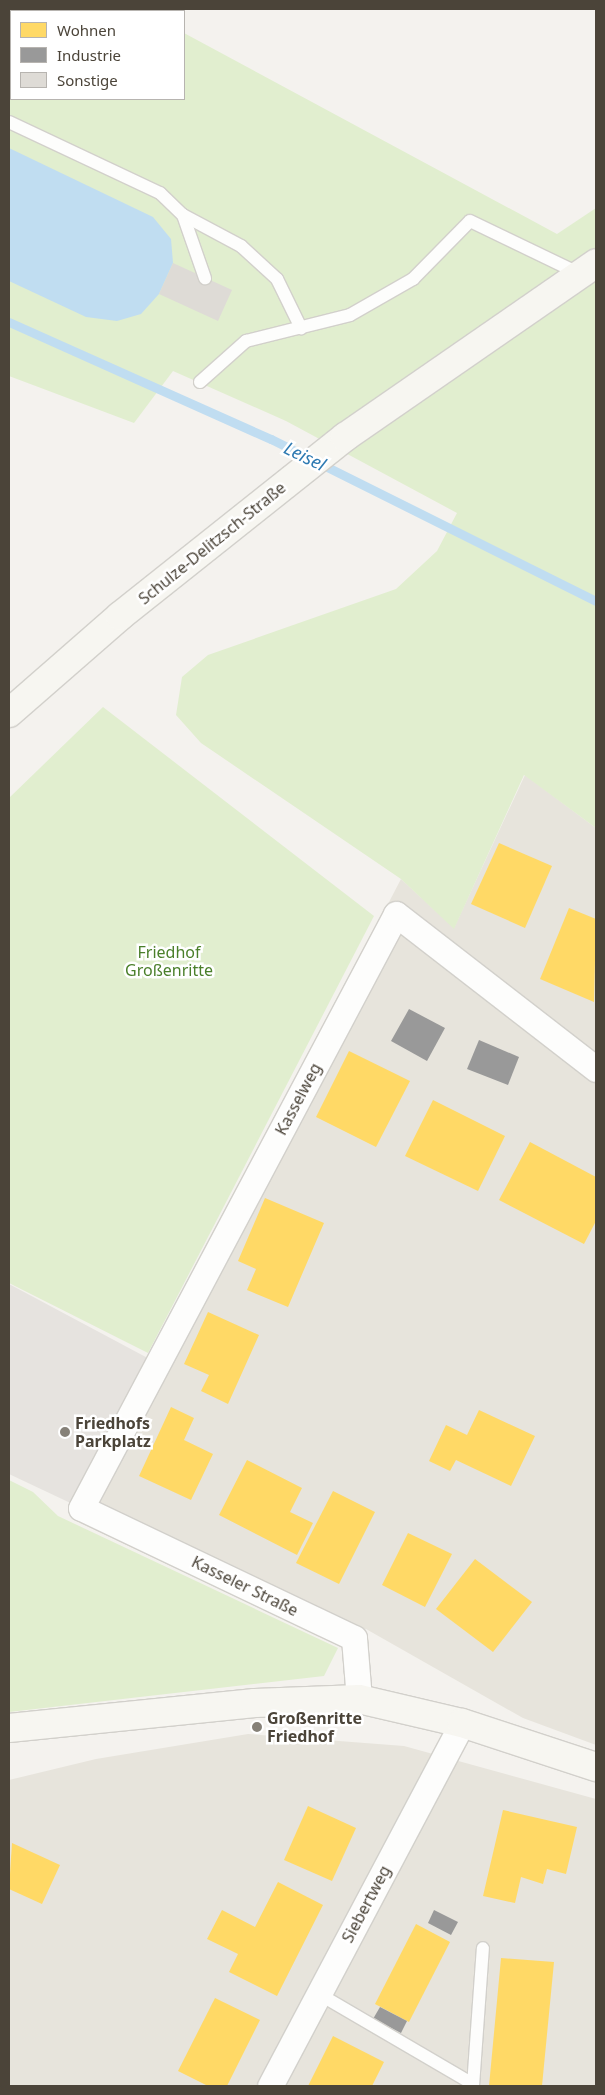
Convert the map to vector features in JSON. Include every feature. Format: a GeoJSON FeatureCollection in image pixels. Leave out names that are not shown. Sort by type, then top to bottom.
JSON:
{"type":"FeatureCollection","features":[{"type":"Feature","properties":{"kind":"main road","name":"Schulze-Delitzsch-Straße"},"geometry":{"type":"LineString","coordinates":[[9,713],[268,498],[345,437],[588,269]]}},
{"type":"Feature","properties":{"kind":"main road"},"geometry":{"type":"LineString","coordinates":[[9,1728],[255,1703],[359,1699],[462,1723],[596,1767]]}},
{"type":"Feature","properties":{"kind":"street","name":"Kasselweg"},"geometry":{"type":"LineString","coordinates":[[80,1508],[396,914],[596,1069]]}},
{"type":"Feature","properties":{"kind":"street","name":"Kasseler Straße"},"geometry":{"type":"LineString","coordinates":[[80,1508],[354,1638],[359,1699]]}},
{"type":"Feature","properties":{"kind":"street","name":"Siebertweg"},"geometry":{"type":"LineString","coordinates":[[270,2086],[462,1723]]}},
{"type":"Feature","properties":{"kind":"lane"},"geometry":{"type":"LineString","coordinates":[[9,122],[160,193],[183,215],[241,246],[277,279],[301,328]]}},
{"type":"Feature","properties":{"kind":"lane"},"geometry":{"type":"LineString","coordinates":[[183,215],[205,278]]}},
{"type":"Feature","properties":{"kind":"lane"},"geometry":{"type":"LineString","coordinates":[[200,382],[246,341],[350,316],[413,279],[470,221],[588,269]]}},
{"type":"Feature","properties":{"kind":"lane"},"geometry":{"type":"LineString","coordinates":[[319,1994],[473,2085],[483,1948]]}},
{"type":"Feature","properties":{"kind":"shaded area"},"geometry":{"type":"Polygon","coordinates":[[[525,775],[596,828],[596,1745],[523,1718],[366,1629],[341,1646],[80,1523],[169,1359],[155,1351],[401,879],[454,928],[525,775]]]}},
{"type":"Feature","properties":{"kind":"shaded area","name":"Friedhofs Parkplatz"},"geometry":{"type":"Polygon","coordinates":[[[9,1284],[157,1363],[81,1508],[9,1474],[9,1284]]]}},
{"type":"Feature","properties":{"kind":"shaded area"},"geometry":{"type":"Polygon","coordinates":[[[248,1734],[404,1746],[596,1799],[596,2086],[9,2086],[9,1780],[96,1759],[248,1734]]]}},
{"type":"Feature","properties":{"kind":"green space"},"geometry":{"type":"Polygon","coordinates":[[[9,9],[76,10],[10,10],[10,100],[185,100],[185,34],[557,234],[596,208],[596,828],[524,775],[454,929],[401,879],[201,743],[176,715],[182,677],[208,655],[396,589],[437,551],[457,513],[286,421],[173,371],[134,423],[9,376],[9,9]]]}},
{"type":"Feature","properties":{"kind":"green space","name":"Friedhof Großenritte"},"geometry":{"type":"Polygon","coordinates":[[[103,707],[374,916],[148,1353],[9,1283],[9,798],[103,707]]]}},
{"type":"Feature","properties":{"kind":"green space"},"geometry":{"type":"Polygon","coordinates":[[[9,1480],[33,1492],[58,1516],[338,1648],[324,1676],[9,1712],[9,1480]]]}},
{"type":"Feature","properties":{"kind":"water"},"geometry":{"type":"Polygon","coordinates":[[[9,148],[153,217],[171,239],[173,263],[159,294],[141,314],[117,321],[86,317],[9,281],[9,148]]]}},
{"type":"Feature","properties":{"kind":"building: Wohnen"},"geometry":{"type":"Polygon","coordinates":[[[499,843],[552,866],[525,928],[471,904],[499,843]]]}},
{"type":"Feature","properties":{"kind":"building: Wohnen"},"geometry":{"type":"Polygon","coordinates":[[[569,908],[596,919],[594,1002],[540,979],[569,908]]]}},
{"type":"Feature","properties":{"kind":"building: Wohnen"},"geometry":{"type":"Polygon","coordinates":[[[349,1051],[410,1081],[376,1147],[316,1117],[349,1051]]]}},
{"type":"Feature","properties":{"kind":"building: Wohnen"},"geometry":{"type":"Polygon","coordinates":[[[433,1100],[505,1136],[478,1191],[405,1156],[433,1100]]]}},
{"type":"Feature","properties":{"kind":"building: Wohnen"},"geometry":{"type":"Polygon","coordinates":[[[530,1142],[596,1177],[596,1221],[584,1244],[499,1200],[530,1142]]]}},
{"type":"Feature","properties":{"kind":"building: Wohnen"},"geometry":{"type":"Polygon","coordinates":[[[265,1198],[324,1223],[288,1307],[247,1290],[256,1269],[238,1261],[265,1198]]]}},
{"type":"Feature","properties":{"kind":"building: Wohnen"},"geometry":{"type":"Polygon","coordinates":[[[208,1312],[259,1335],[228,1404],[201,1391],[209,1375],[184,1364],[208,1312]]]}},
{"type":"Feature","properties":{"kind":"building: Wohnen"},"geometry":{"type":"Polygon","coordinates":[[[171,1407],[194,1418],[184,1440],[213,1454],[191,1500],[139,1476],[171,1407]]]}},
{"type":"Feature","properties":{"kind":"building: Wohnen"},"geometry":{"type":"Polygon","coordinates":[[[479,1410],[535,1436],[511,1486],[456,1460],[450,1471],[429,1461],[446,1425],[467,1435],[479,1410]]]}},
{"type":"Feature","properties":{"kind":"building: Wohnen"},"geometry":{"type":"Polygon","coordinates":[[[247,1460],[302,1488],[290,1512],[313,1523],[297,1555],[219,1515],[247,1460]]]}},
{"type":"Feature","properties":{"kind":"building: Wohnen"},"geometry":{"type":"Polygon","coordinates":[[[333,1491],[375,1512],[339,1584],[296,1563],[333,1491]]]}},
{"type":"Feature","properties":{"kind":"building: Wohnen"},"geometry":{"type":"Polygon","coordinates":[[[408,1533],[452,1554],[425,1607],[382,1585],[408,1533]]]}},
{"type":"Feature","properties":{"kind":"building: Wohnen"},"geometry":{"type":"Polygon","coordinates":[[[475,1559],[532,1602],[493,1652],[436,1609],[475,1559]]]}},
{"type":"Feature","properties":{"kind":"building: Wohnen"},"geometry":{"type":"Polygon","coordinates":[[[308,1806],[356,1828],[332,1881],[284,1860],[308,1806]]]}},
{"type":"Feature","properties":{"kind":"building: Wohnen"},"geometry":{"type":"Polygon","coordinates":[[[503,1810],[577,1827],[566,1874],[547,1869],[543,1884],[521,1877],[515,1903],[483,1896],[503,1810]]]}},
{"type":"Feature","properties":{"kind":"building: Wohnen"},"geometry":{"type":"Polygon","coordinates":[[[12,1843],[60,1865],[42,1904],[9,1889],[12,1843]]]}},
{"type":"Feature","properties":{"kind":"building: Wohnen"},"geometry":{"type":"Polygon","coordinates":[[[278,1882],[323,1905],[277,1996],[229,1972],[238,1954],[207,1939],[222,1910],[255,1927],[278,1882]]]}},
{"type":"Feature","properties":{"kind":"building: Wohnen"},"geometry":{"type":"Polygon","coordinates":[[[416,1924],[450,1942],[409,2022],[375,2004],[416,1924]]]}},
{"type":"Feature","properties":{"kind":"building: Wohnen"},"geometry":{"type":"Polygon","coordinates":[[[501,1958],[554,1962],[542,2086],[489,2086],[501,1958]]]}},
{"type":"Feature","properties":{"kind":"building: Wohnen"},"geometry":{"type":"Polygon","coordinates":[[[215,1998],[260,2020],[227,2086],[208,2086],[178,2071],[215,1998]]]}},
{"type":"Feature","properties":{"kind":"building: Wohnen"},"geometry":{"type":"Polygon","coordinates":[[[333,2036],[384,2062],[372,2086],[308,2086],[333,2036]]]}},
{"type":"Feature","properties":{"kind":"building: Industrie"},"geometry":{"type":"Polygon","coordinates":[[[409,1009],[445,1028],[427,1061],[391,1041],[409,1009]]]}},
{"type":"Feature","properties":{"kind":"building: Industrie"},"geometry":{"type":"Polygon","coordinates":[[[479,1040],[519,1057],[508,1085],[467,1069],[479,1040]]]}},
{"type":"Feature","properties":{"kind":"building: Industrie"},"geometry":{"type":"Polygon","coordinates":[[[434,1910],[458,1922],[451,1935],[428,1923],[434,1910]]]}},
{"type":"Feature","properties":{"kind":"building: Industrie"},"geometry":{"type":"Polygon","coordinates":[[[380,2007],[407,2021],[401,2033],[373,2019],[380,2007]]]}},
{"type":"Feature","properties":{"kind":"building: Sonstige"},"geometry":{"type":"Polygon","coordinates":[[[173,263],[232,290],[218,321],[159,294],[173,263]]]}},
{"type":"Feature","properties":{"kind":"waterway","name":"Leisel"},"geometry":{"type":"LineString","coordinates":[[9,322],[271,439],[596,601]]}},
{"type":"Feature","properties":{"kind":"place","name":"Friedhofs Parkplatz"},"geometry":{"type":"Point","coordinates":[65,1432]}},
{"type":"Feature","properties":{"kind":"place","name":"Großenritte Friedhof"},"geometry":{"type":"Point","coordinates":[257,1727]}}]}
